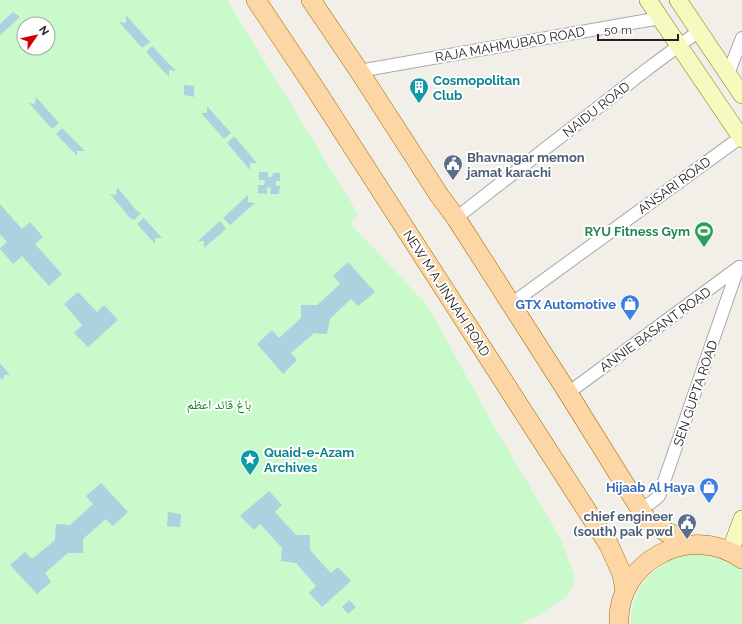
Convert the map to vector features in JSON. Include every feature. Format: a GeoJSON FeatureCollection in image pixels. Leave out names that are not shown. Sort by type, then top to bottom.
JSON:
{"type":"FeatureCollection","features":[{"type":"Feature","properties":{"kind":"main road","name":"NEW M A JINNAH ROAD"},"geometry":{"type":"LineString","coordinates":[[256,0],[314,87],[609,545],[622,574],[625,591]]}},
{"type":"Feature","properties":{"kind":"main road"},"geometry":{"type":"LineString","coordinates":[[311,0],[360,71],[439,195],[456,218],[647,520],[666,532],[677,536],[684,545]]}},
{"type":"Feature","properties":{"kind":"main road"},"geometry":{"type":"LineString","coordinates":[[617,623],[625,591],[635,574],[648,561],[665,551],[684,545],[707,545],[736,555]]}},
{"type":"Feature","properties":{"kind":"street"},"geometry":{"type":"LineString","coordinates":[[648,0],[741,138]]}},
{"type":"Feature","properties":{"kind":"street"},"geometry":{"type":"LineString","coordinates":[[678,0],[742,95]]}},
{"type":"Feature","properties":{"kind":"street","name":"RAJA MAHMUBAD ROAD"},"geometry":{"type":"LineString","coordinates":[[360,71],[660,18]]}},
{"type":"Feature","properties":{"kind":"street","name":"NAIDU ROAD"},"geometry":{"type":"LineString","coordinates":[[456,218],[679,45],[699,32]]}},
{"type":"Feature","properties":{"kind":"street"},"geometry":{"type":"LineString","coordinates":[[728,74],[742,38]]}},
{"type":"Feature","properties":{"kind":"street","name":"ANSARI ROAD"},"geometry":{"type":"LineString","coordinates":[[511,304],[741,138]]}},
{"type":"Feature","properties":{"kind":"street","name":"ANNIE BASANT ROAD"},"geometry":{"type":"LineString","coordinates":[[568,393],[740,267]]}},
{"type":"Feature","properties":{"kind":"street","name":"SEN GUPTA ROAD"},"geometry":{"type":"LineString","coordinates":[[640,509],[659,496],[740,267]]}},
{"type":"Feature","properties":{"kind":"street"},"geometry":{"type":"LineString","coordinates":[[736,555],[742,519]]}},
{"type":"Feature","properties":{"kind":"green space","name":"باغ قائد اعظم"},"geometry":{"type":"Polygon","coordinates":[[[0,0],[227,0],[358,214],[350,223],[427,305],[499,435],[561,539],[574,575],[573,585],[565,597],[540,615],[520,624],[0,624],[0,0]]]}},
{"type":"Feature","properties":{"kind":"green space"},"geometry":{"type":"Polygon","coordinates":[[[701,554],[723,560],[742,571],[742,624],[631,624],[634,601],[645,581],[653,573],[672,560],[685,555],[701,554]]]}},
{"type":"Feature","properties":{"kind":"water"},"geometry":{"type":"Polygon","coordinates":[[[13,12],[19,16],[16,16],[16,21],[0,35],[0,24],[13,12]]]}},
{"type":"Feature","properties":{"kind":"water"},"geometry":{"type":"Polygon","coordinates":[[[126,15],[150,42],[142,48],[119,22],[126,23],[126,15]]]}},
{"type":"Feature","properties":{"kind":"water"},"geometry":{"type":"Polygon","coordinates":[[[152,46],[176,71],[169,70],[169,77],[146,52],[152,46]]]}},
{"type":"Feature","properties":{"kind":"water"},"geometry":{"type":"Polygon","coordinates":[[[184,85],[194,86],[194,97],[184,95],[184,85]]]}},
{"type":"Feature","properties":{"kind":"water"},"geometry":{"type":"Polygon","coordinates":[[[36,97],[59,123],[52,129],[29,103],[35,104],[36,97]]]}},
{"type":"Feature","properties":{"kind":"water"},"geometry":{"type":"Polygon","coordinates":[[[207,106],[231,133],[224,139],[201,113],[207,113],[207,106]]]}},
{"type":"Feature","properties":{"kind":"water"},"geometry":{"type":"Polygon","coordinates":[[[62,128],[85,151],[77,151],[77,156],[56,134],[62,128]]]}},
{"type":"Feature","properties":{"kind":"water"},"geometry":{"type":"Polygon","coordinates":[[[234,136],[257,163],[250,163],[250,170],[227,143],[234,136]]]}},
{"type":"Feature","properties":{"kind":"water"},"geometry":{"type":"Polygon","coordinates":[[[259,172],[268,172],[268,177],[272,177],[273,173],[280,173],[280,181],[276,181],[275,185],[280,186],[279,194],[270,194],[271,188],[267,187],[267,194],[258,193],[258,185],[264,185],[265,180],[259,180],[259,172]]]}},
{"type":"Feature","properties":{"kind":"water"},"geometry":{"type":"Polygon","coordinates":[[[117,187],[137,211],[141,213],[134,220],[129,217],[110,194],[116,195],[117,187]]]}},
{"type":"Feature","properties":{"kind":"water"},"geometry":{"type":"Polygon","coordinates":[[[248,195],[248,202],[255,203],[230,225],[223,218],[248,195]]]}},
{"type":"Feature","properties":{"kind":"water"},"geometry":{"type":"Polygon","coordinates":[[[0,204],[22,229],[30,222],[43,237],[35,244],[62,274],[49,286],[22,256],[13,264],[0,249],[7,242],[0,234],[0,204]]]}},
{"type":"Feature","properties":{"kind":"water"},"geometry":{"type":"Polygon","coordinates":[[[144,218],[162,238],[155,238],[155,244],[137,224],[144,218]]]}},
{"type":"Feature","properties":{"kind":"water"},"geometry":{"type":"Polygon","coordinates":[[[220,221],[226,229],[204,248],[204,241],[198,241],[220,221]]]}},
{"type":"Feature","properties":{"kind":"water"},"geometry":{"type":"Polygon","coordinates":[[[348,262],[375,292],[358,306],[351,299],[330,319],[327,334],[314,333],[291,353],[297,360],[283,374],[257,344],[272,330],[279,338],[301,318],[301,305],[317,305],[340,284],[333,276],[348,262]]]}},
{"type":"Feature","properties":{"kind":"water"},"geometry":{"type":"Polygon","coordinates":[[[78,292],[97,312],[104,305],[118,320],[88,347],[74,333],[82,325],[64,304],[78,292]]]}},
{"type":"Feature","properties":{"kind":"water"},"geometry":{"type":"Polygon","coordinates":[[[0,363],[10,375],[4,375],[3,381],[0,377],[0,363]]]}},
{"type":"Feature","properties":{"kind":"water"},"geometry":{"type":"Polygon","coordinates":[[[101,483],[128,512],[113,526],[106,519],[83,539],[83,553],[68,553],[45,573],[51,582],[37,594],[10,565],[25,552],[32,559],[55,540],[56,524],[70,525],[93,504],[86,496],[101,483]]]}},
{"type":"Feature","properties":{"kind":"water"},"geometry":{"type":"Polygon","coordinates":[[[269,491],[282,505],[275,512],[296,535],[310,535],[310,550],[331,573],[338,567],[351,581],[322,607],[309,593],[316,586],[296,563],[281,561],[282,548],[260,524],[254,530],[240,516],[269,491]]]}},
{"type":"Feature","properties":{"kind":"water"},"geometry":{"type":"Polygon","coordinates":[[[168,512],[181,514],[180,527],[167,526],[168,512]]]}},
{"type":"Feature","properties":{"kind":"water"},"geometry":{"type":"Polygon","coordinates":[[[349,600],[356,607],[348,614],[342,607],[349,600]]]}},
{"type":"Feature","properties":{"kind":"place","name":"Cosmopolitan Club"},"geometry":{"type":"Point","coordinates":[419,104]}},
{"type":"Feature","properties":{"kind":"place","name":"Bhavnagar memon jamat karachi"},"geometry":{"type":"Point","coordinates":[453,181]}},
{"type":"Feature","properties":{"kind":"place","name":"RYU Fitness Gym"},"geometry":{"type":"Point","coordinates":[704,248]}},
{"type":"Feature","properties":{"kind":"place","name":"GTX Automotive"},"geometry":{"type":"Point","coordinates":[630,321]}},
{"type":"Feature","properties":{"kind":"place","name":"Quaid-e-Azam Archives"},"geometry":{"type":"Point","coordinates":[250,476]}},
{"type":"Feature","properties":{"kind":"place","name":"Hijaab Al Haya"},"geometry":{"type":"Point","coordinates":[709,504]}},
{"type":"Feature","properties":{"kind":"place","name":"chief engineer (south) pak pwd"},"geometry":{"type":"Point","coordinates":[687,540]}}]}
